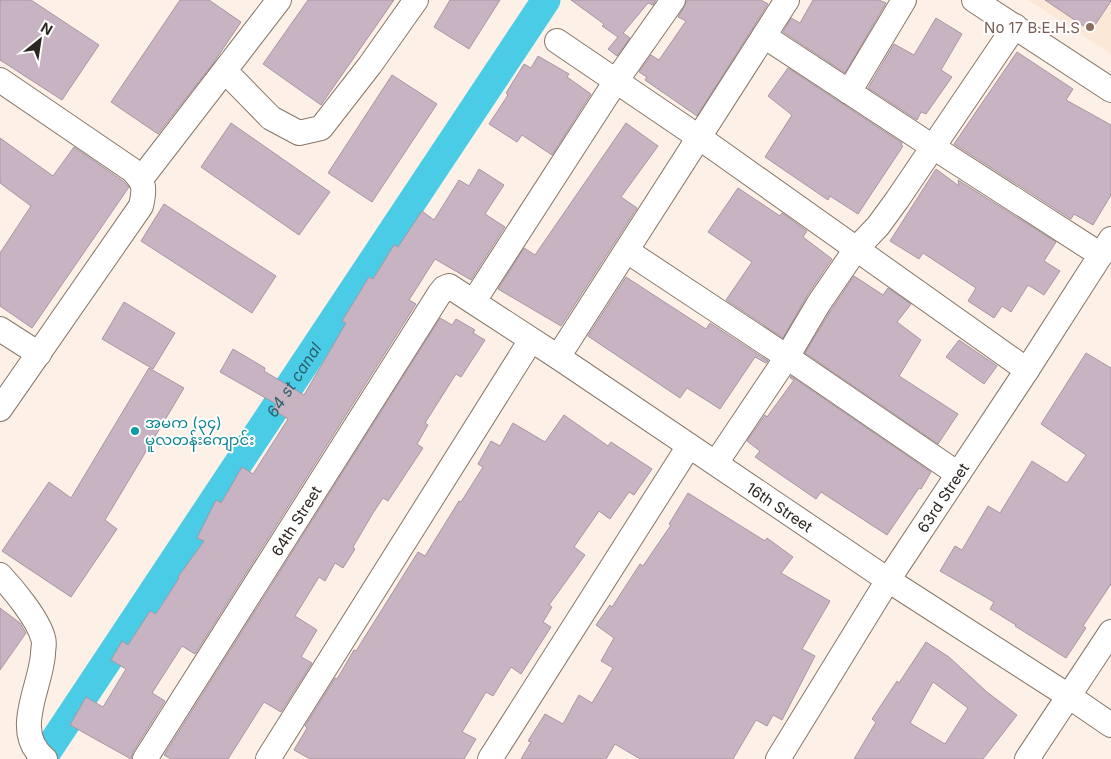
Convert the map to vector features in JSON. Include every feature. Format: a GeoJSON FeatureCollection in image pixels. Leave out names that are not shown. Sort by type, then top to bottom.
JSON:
{"type":"FeatureCollection","features":[{"type":"Feature","properties":{"kind":"street"},"geometry":{"type":"LineString","coordinates":[[225,71],[272,118],[299,133],[321,128],[370,65],[416,0]]}},
{"type":"Feature","properties":{"kind":"street"},"geometry":{"type":"LineString","coordinates":[[474,302],[616,81],[673,0]]}},
{"type":"Feature","properties":{"kind":"street"},"geometry":{"type":"LineString","coordinates":[[558,357],[787,0]]}},
{"type":"Feature","properties":{"kind":"street"},"geometry":{"type":"LineString","coordinates":[[849,92],[904,0]]}},
{"type":"Feature","properties":{"kind":"street"},"geometry":{"type":"LineString","coordinates":[[974,0],[1111,90]]}},
{"type":"Feature","properties":{"kind":"street"},"geometry":{"type":"LineString","coordinates":[[141,179],[225,71],[272,3]]}},
{"type":"Feature","properties":{"kind":"street"},"geometry":{"type":"LineString","coordinates":[[716,463],[787,357],[819,303],[856,249],[878,226],[1015,26]]}},
{"type":"Feature","properties":{"kind":"street"},"geometry":{"type":"LineString","coordinates":[[764,36],[933,147],[1106,247]]}},
{"type":"Feature","properties":{"kind":"street"},"geometry":{"type":"LineString","coordinates":[[557,41],[700,138],[1027,370]]}},
{"type":"Feature","properties":{"kind":"street"},"geometry":{"type":"LineString","coordinates":[[0,80],[132,170],[141,179],[144,192],[141,206],[0,409]]}},
{"type":"Feature","properties":{"kind":"street","name":"63rd Street"},"geometry":{"type":"LineString","coordinates":[[778,759],[888,580],[1106,247]]}},
{"type":"Feature","properties":{"kind":"street"},"geometry":{"type":"LineString","coordinates":[[626,251],[787,357],[958,474]]}},
{"type":"Feature","properties":{"kind":"street","name":"16th Street"},"geometry":{"type":"LineString","coordinates":[[449,286],[558,357],[888,580],[1111,725]]}},
{"type":"Feature","properties":{"kind":"street","name":"64th Street"},"geometry":{"type":"LineString","coordinates":[[145,759],[440,293],[449,286]]}},
{"type":"Feature","properties":{"kind":"street"},"geometry":{"type":"LineString","coordinates":[[0,329],[39,354]]}},
{"type":"Feature","properties":{"kind":"street"},"geometry":{"type":"LineString","coordinates":[[268,759],[531,340]]}},
{"type":"Feature","properties":{"kind":"street"},"geometry":{"type":"LineString","coordinates":[[490,759],[689,446]]}},
{"type":"Feature","properties":{"kind":"street"},"geometry":{"type":"LineString","coordinates":[[0,575],[34,618],[44,639],[42,664],[28,721],[38,751]]}},
{"type":"Feature","properties":{"kind":"street"},"geometry":{"type":"LineString","coordinates":[[1027,759],[1070,697],[1111,632]]}},
{"type":"Feature","properties":{"kind":"shaded area","name":"No 17 B.E.H.S"},"geometry":{"type":"Polygon","coordinates":[[[1028,0],[1111,0],[1111,54],[1028,0]]]}},
{"type":"Feature","properties":{"kind":"building"},"geometry":{"type":"Polygon","coordinates":[[[0,0],[31,0],[99,45],[62,100],[0,60],[0,0]]]}},
{"type":"Feature","properties":{"kind":"building"},"geometry":{"type":"Polygon","coordinates":[[[180,0],[209,0],[241,22],[212,65],[158,134],[111,102],[180,0]]]}},
{"type":"Feature","properties":{"kind":"building"},"geometry":{"type":"Polygon","coordinates":[[[308,0],[394,0],[321,105],[263,64],[308,0]]]}},
{"type":"Feature","properties":{"kind":"building"},"geometry":{"type":"Polygon","coordinates":[[[450,0],[500,0],[469,49],[434,27],[450,0]]]}},
{"type":"Feature","properties":{"kind":"building"},"geometry":{"type":"Polygon","coordinates":[[[571,0],[656,0],[653,5],[648,3],[623,33],[630,38],[617,56],[608,49],[618,37],[602,26],[604,24],[571,0]]]}},
{"type":"Feature","properties":{"kind":"building"},"geometry":{"type":"Polygon","coordinates":[[[687,0],[761,0],[768,4],[697,116],[645,80],[647,77],[639,72],[651,55],[659,60],[686,21],[678,17],[687,0]]]}},
{"type":"Feature","properties":{"kind":"building"},"geometry":{"type":"Polygon","coordinates":[[[813,0],[879,0],[886,3],[845,73],[783,32],[791,18],[800,23],[813,0]]]}},
{"type":"Feature","properties":{"kind":"building"},"geometry":{"type":"Polygon","coordinates":[[[1045,0],[1111,0],[1111,1],[1091,31],[1045,0]]]}},
{"type":"Feature","properties":{"kind":"building"},"geometry":{"type":"Polygon","coordinates":[[[936,18],[962,34],[941,70],[952,77],[926,114],[921,112],[917,120],[868,88],[894,44],[914,55],[936,18]]]}},
{"type":"Feature","properties":{"kind":"building"},"geometry":{"type":"Polygon","coordinates":[[[1017,52],[1073,89],[1066,100],[1111,125],[1111,195],[1093,225],[1074,214],[1071,219],[954,144],[1017,52]]]}},
{"type":"Feature","properties":{"kind":"building"},"geometry":{"type":"Polygon","coordinates":[[[538,56],[569,74],[567,77],[591,94],[552,155],[522,135],[517,142],[489,124],[508,95],[506,93],[524,64],[531,68],[538,56]]]}},
{"type":"Feature","properties":{"kind":"building"},"geometry":{"type":"Polygon","coordinates":[[[788,68],[902,143],[901,145],[903,146],[858,214],[830,196],[828,200],[765,157],[792,115],[768,96],[788,68]]]}},
{"type":"Feature","properties":{"kind":"building"},"geometry":{"type":"Polygon","coordinates":[[[392,75],[437,104],[372,202],[328,173],[392,75]]]}},
{"type":"Feature","properties":{"kind":"building"},"geometry":{"type":"Polygon","coordinates":[[[231,123],[330,192],[299,235],[201,167],[231,123]]]}},
{"type":"Feature","properties":{"kind":"building"},"geometry":{"type":"Polygon","coordinates":[[[626,123],[658,146],[621,197],[637,208],[561,326],[498,289],[524,248],[535,255],[626,123]]]}},
{"type":"Feature","properties":{"kind":"building"},"geometry":{"type":"Polygon","coordinates":[[[0,138],[53,176],[74,147],[129,187],[32,328],[0,306],[0,253],[31,206],[0,183],[0,138]]]}},
{"type":"Feature","properties":{"kind":"building"},"geometry":{"type":"Polygon","coordinates":[[[479,169],[504,185],[485,214],[505,227],[471,280],[435,259],[409,300],[416,304],[195,654],[182,646],[152,693],[165,701],[133,752],[131,759],[70,725],[86,697],[103,707],[126,669],[111,660],[122,641],[128,645],[150,611],[156,614],[178,577],[204,541],[197,538],[216,500],[221,503],[242,467],[253,474],[288,419],[273,410],[276,404],[220,372],[233,349],[265,368],[264,371],[304,395],[346,323],[342,321],[369,277],[373,279],[394,245],[398,247],[422,211],[434,220],[459,180],[469,186],[479,169]]]}},
{"type":"Feature","properties":{"kind":"building"},"geometry":{"type":"Polygon","coordinates":[[[936,169],[959,186],[958,180],[1056,242],[1044,261],[1060,271],[1044,295],[1028,285],[1011,312],[1002,306],[994,318],[968,301],[976,288],[923,253],[919,259],[890,241],[936,169]]]}},
{"type":"Feature","properties":{"kind":"building"},"geometry":{"type":"Polygon","coordinates":[[[738,188],[780,216],[782,213],[807,231],[803,237],[832,259],[807,296],[783,338],[726,300],[752,262],[708,232],[738,188]]]}},
{"type":"Feature","properties":{"kind":"building"},"geometry":{"type":"Polygon","coordinates":[[[164,204],[276,276],[252,313],[141,241],[164,204]]]}},
{"type":"Feature","properties":{"kind":"building"},"geometry":{"type":"Polygon","coordinates":[[[854,276],[883,295],[888,288],[911,304],[897,322],[921,340],[899,376],[958,414],[938,444],[805,353],[854,276]]]}},
{"type":"Feature","properties":{"kind":"building"},"geometry":{"type":"Polygon","coordinates":[[[626,277],[706,329],[710,323],[768,361],[766,363],[755,357],[720,409],[687,388],[680,398],[588,336],[626,277]]]}},
{"type":"Feature","properties":{"kind":"building"},"geometry":{"type":"Polygon","coordinates":[[[124,302],[175,333],[153,369],[102,339],[124,302]]]}},
{"type":"Feature","properties":{"kind":"building"},"geometry":{"type":"Polygon","coordinates":[[[440,318],[452,325],[456,319],[475,330],[473,333],[485,340],[461,377],[456,374],[425,423],[428,425],[417,444],[423,448],[388,501],[383,498],[373,513],[343,568],[335,563],[325,581],[319,577],[295,616],[317,630],[301,657],[312,663],[281,712],[264,702],[228,759],[171,759],[164,755],[440,318]]]}},
{"type":"Feature","properties":{"kind":"building"},"geometry":{"type":"Polygon","coordinates":[[[959,340],[997,366],[984,384],[946,357],[959,340]]]}},
{"type":"Feature","properties":{"kind":"building"},"geometry":{"type":"Polygon","coordinates":[[[1086,353],[1111,368],[1111,584],[1083,626],[1086,628],[1066,658],[990,609],[994,602],[940,571],[955,546],[962,550],[988,506],[1000,513],[1032,461],[1067,483],[1086,455],[1041,424],[1086,353]]]}},
{"type":"Feature","properties":{"kind":"building"},"geometry":{"type":"Polygon","coordinates":[[[149,368],[184,388],[105,520],[117,529],[71,597],[2,551],[49,482],[71,498],[149,368]]]}},
{"type":"Feature","properties":{"kind":"building"},"geometry":{"type":"Polygon","coordinates":[[[791,376],[931,472],[921,489],[919,488],[887,535],[821,492],[816,499],[755,457],[760,451],[747,441],[765,415],[767,417],[794,380],[790,378],[791,376]]]}},
{"type":"Feature","properties":{"kind":"building"},"geometry":{"type":"Polygon","coordinates":[[[564,415],[608,446],[611,442],[652,469],[634,495],[629,492],[610,519],[599,511],[574,547],[585,555],[549,605],[552,607],[543,622],[551,627],[521,674],[511,667],[493,696],[486,692],[462,732],[476,739],[464,759],[310,759],[294,750],[307,728],[305,726],[335,678],[337,679],[354,650],[356,651],[418,552],[425,556],[459,501],[461,502],[483,467],[478,464],[491,441],[500,446],[513,423],[545,442],[564,415]]]}},
{"type":"Feature","properties":{"kind":"building"},"geometry":{"type":"Polygon","coordinates":[[[688,493],[765,541],[767,538],[793,557],[781,573],[830,601],[802,649],[815,656],[782,720],[773,715],[767,726],[756,720],[733,759],[640,759],[615,744],[606,759],[521,759],[531,742],[528,741],[545,714],[563,724],[579,695],[592,703],[613,668],[601,661],[614,638],[596,625],[610,605],[612,607],[640,564],[643,566],[671,525],[669,524],[688,493]]]}},
{"type":"Feature","properties":{"kind":"building"},"geometry":{"type":"Polygon","coordinates":[[[0,608],[20,623],[26,633],[0,670],[0,608]]]}},
{"type":"Feature","properties":{"kind":"building"},"geometry":{"type":"Polygon","coordinates":[[[926,642],[949,657],[987,692],[1017,715],[983,759],[854,759],[876,722],[872,719],[897,681],[899,683],[926,642]],[[933,682],[910,723],[945,744],[968,708],[933,682]]]}},
{"type":"Feature","properties":{"kind":"waterway","name":"64 st canal"},"geometry":{"type":"LineString","coordinates":[[42,759],[546,0]]}},
{"type":"Feature","properties":{"kind":"place","name":"No 17 B.E.H.S"},"geometry":{"type":"Point","coordinates":[1090,27]}},
{"type":"Feature","properties":{"kind":"place","name":"အမက (၃၄) မူလတန်းကျောင်း"},"geometry":{"type":"Point","coordinates":[135,431]}}]}
